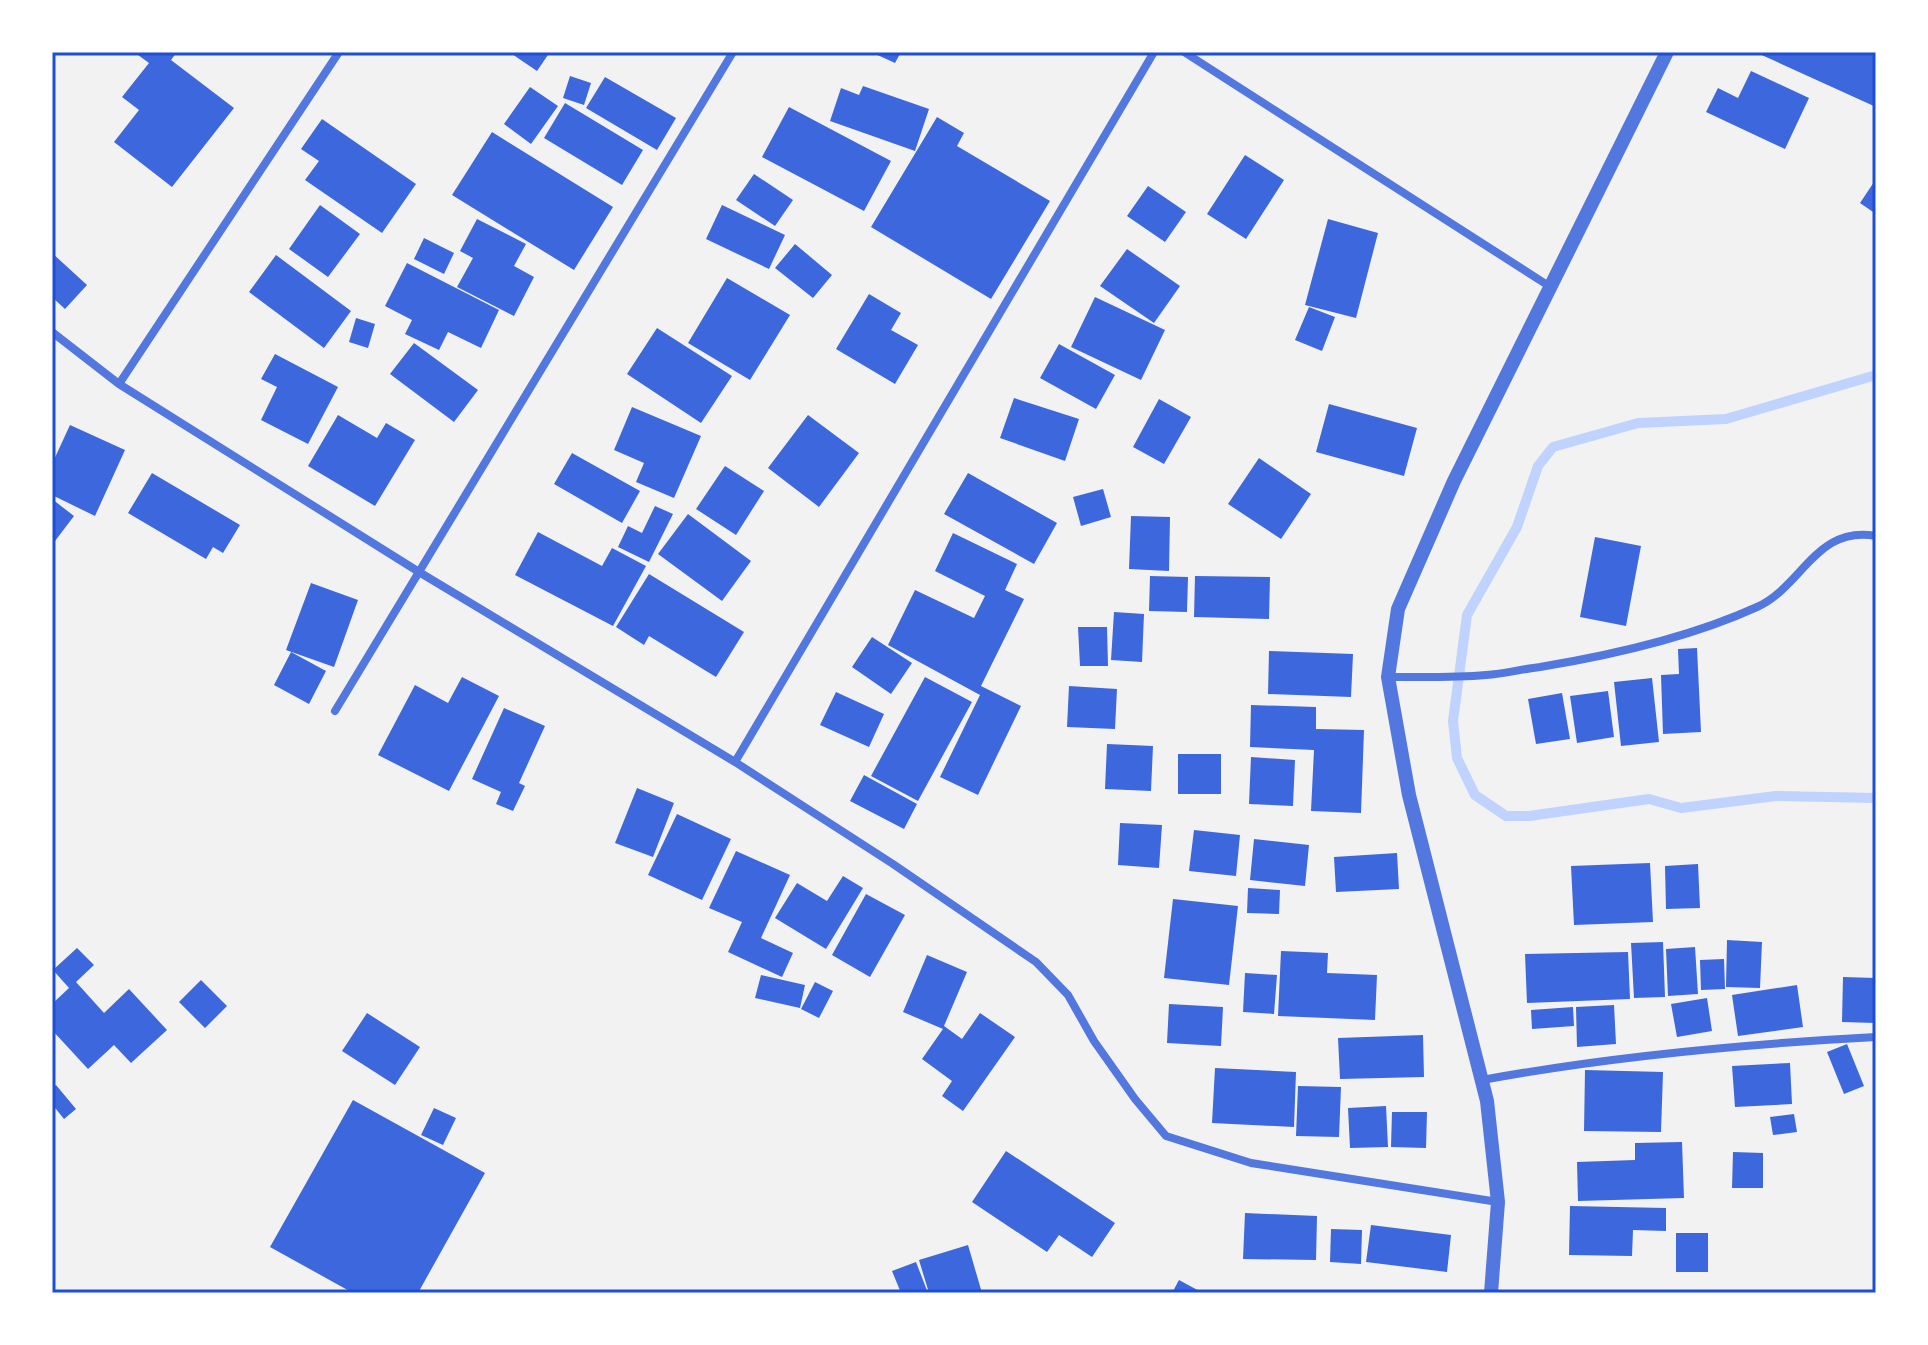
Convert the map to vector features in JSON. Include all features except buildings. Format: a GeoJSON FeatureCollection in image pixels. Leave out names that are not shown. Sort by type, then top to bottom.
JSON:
{"type":"FeatureCollection","features":[{"type":"Feature","properties":{"kind":"street"},"geometry":{"type":"LineString","coordinates":[[119,384],[339,52]]}},
{"type":"Feature","properties":{"kind":"street"},"geometry":{"type":"LineString","coordinates":[[335,711],[733,52]]}},
{"type":"Feature","properties":{"kind":"street"},"geometry":{"type":"LineString","coordinates":[[735,762],[1154,52]]}},
{"type":"Feature","properties":{"kind":"street"},"geometry":{"type":"LineString","coordinates":[[1184,52],[1549,286]]}},
{"type":"Feature","properties":{"kind":"street"},"geometry":{"type":"LineString","coordinates":[[1491,1293],[1498,1202],[1487,1101],[1409,795],[1388,677],[1398,609],[1454,481],[1667,52]]}},
{"type":"Feature","properties":{"kind":"street"},"geometry":{"type":"LineString","coordinates":[[52,332],[119,384],[419,572],[735,762],[893,864],[1036,962],[1068,995],[1094,1041],[1166,1136],[1251,1163],[1498,1202]]}},
{"type":"Feature","properties":{"kind":"street"},"geometry":{"type":"LineString","coordinates":[[1388,677],[1482,675],[1584,660],[1692,632],[1760,606],[1787,586],[1817,552],[1839,537],[1863,533],[1876,536]]}},
{"type":"Feature","properties":{"kind":"street"},"geometry":{"type":"LineString","coordinates":[[1482,1080],[1547,1068],[1762,1044],[1876,1037]]}},
{"type":"Feature","properties":{"kind":"waterway"},"geometry":{"type":"LineString","coordinates":[[1876,375],[1726,419],[1638,423],[1553,447],[1538,466],[1517,527],[1467,615],[1453,721],[1457,758],[1475,795],[1506,816],[1529,816],[1649,799],[1681,808],[1776,796],[1876,798]]}}]}
